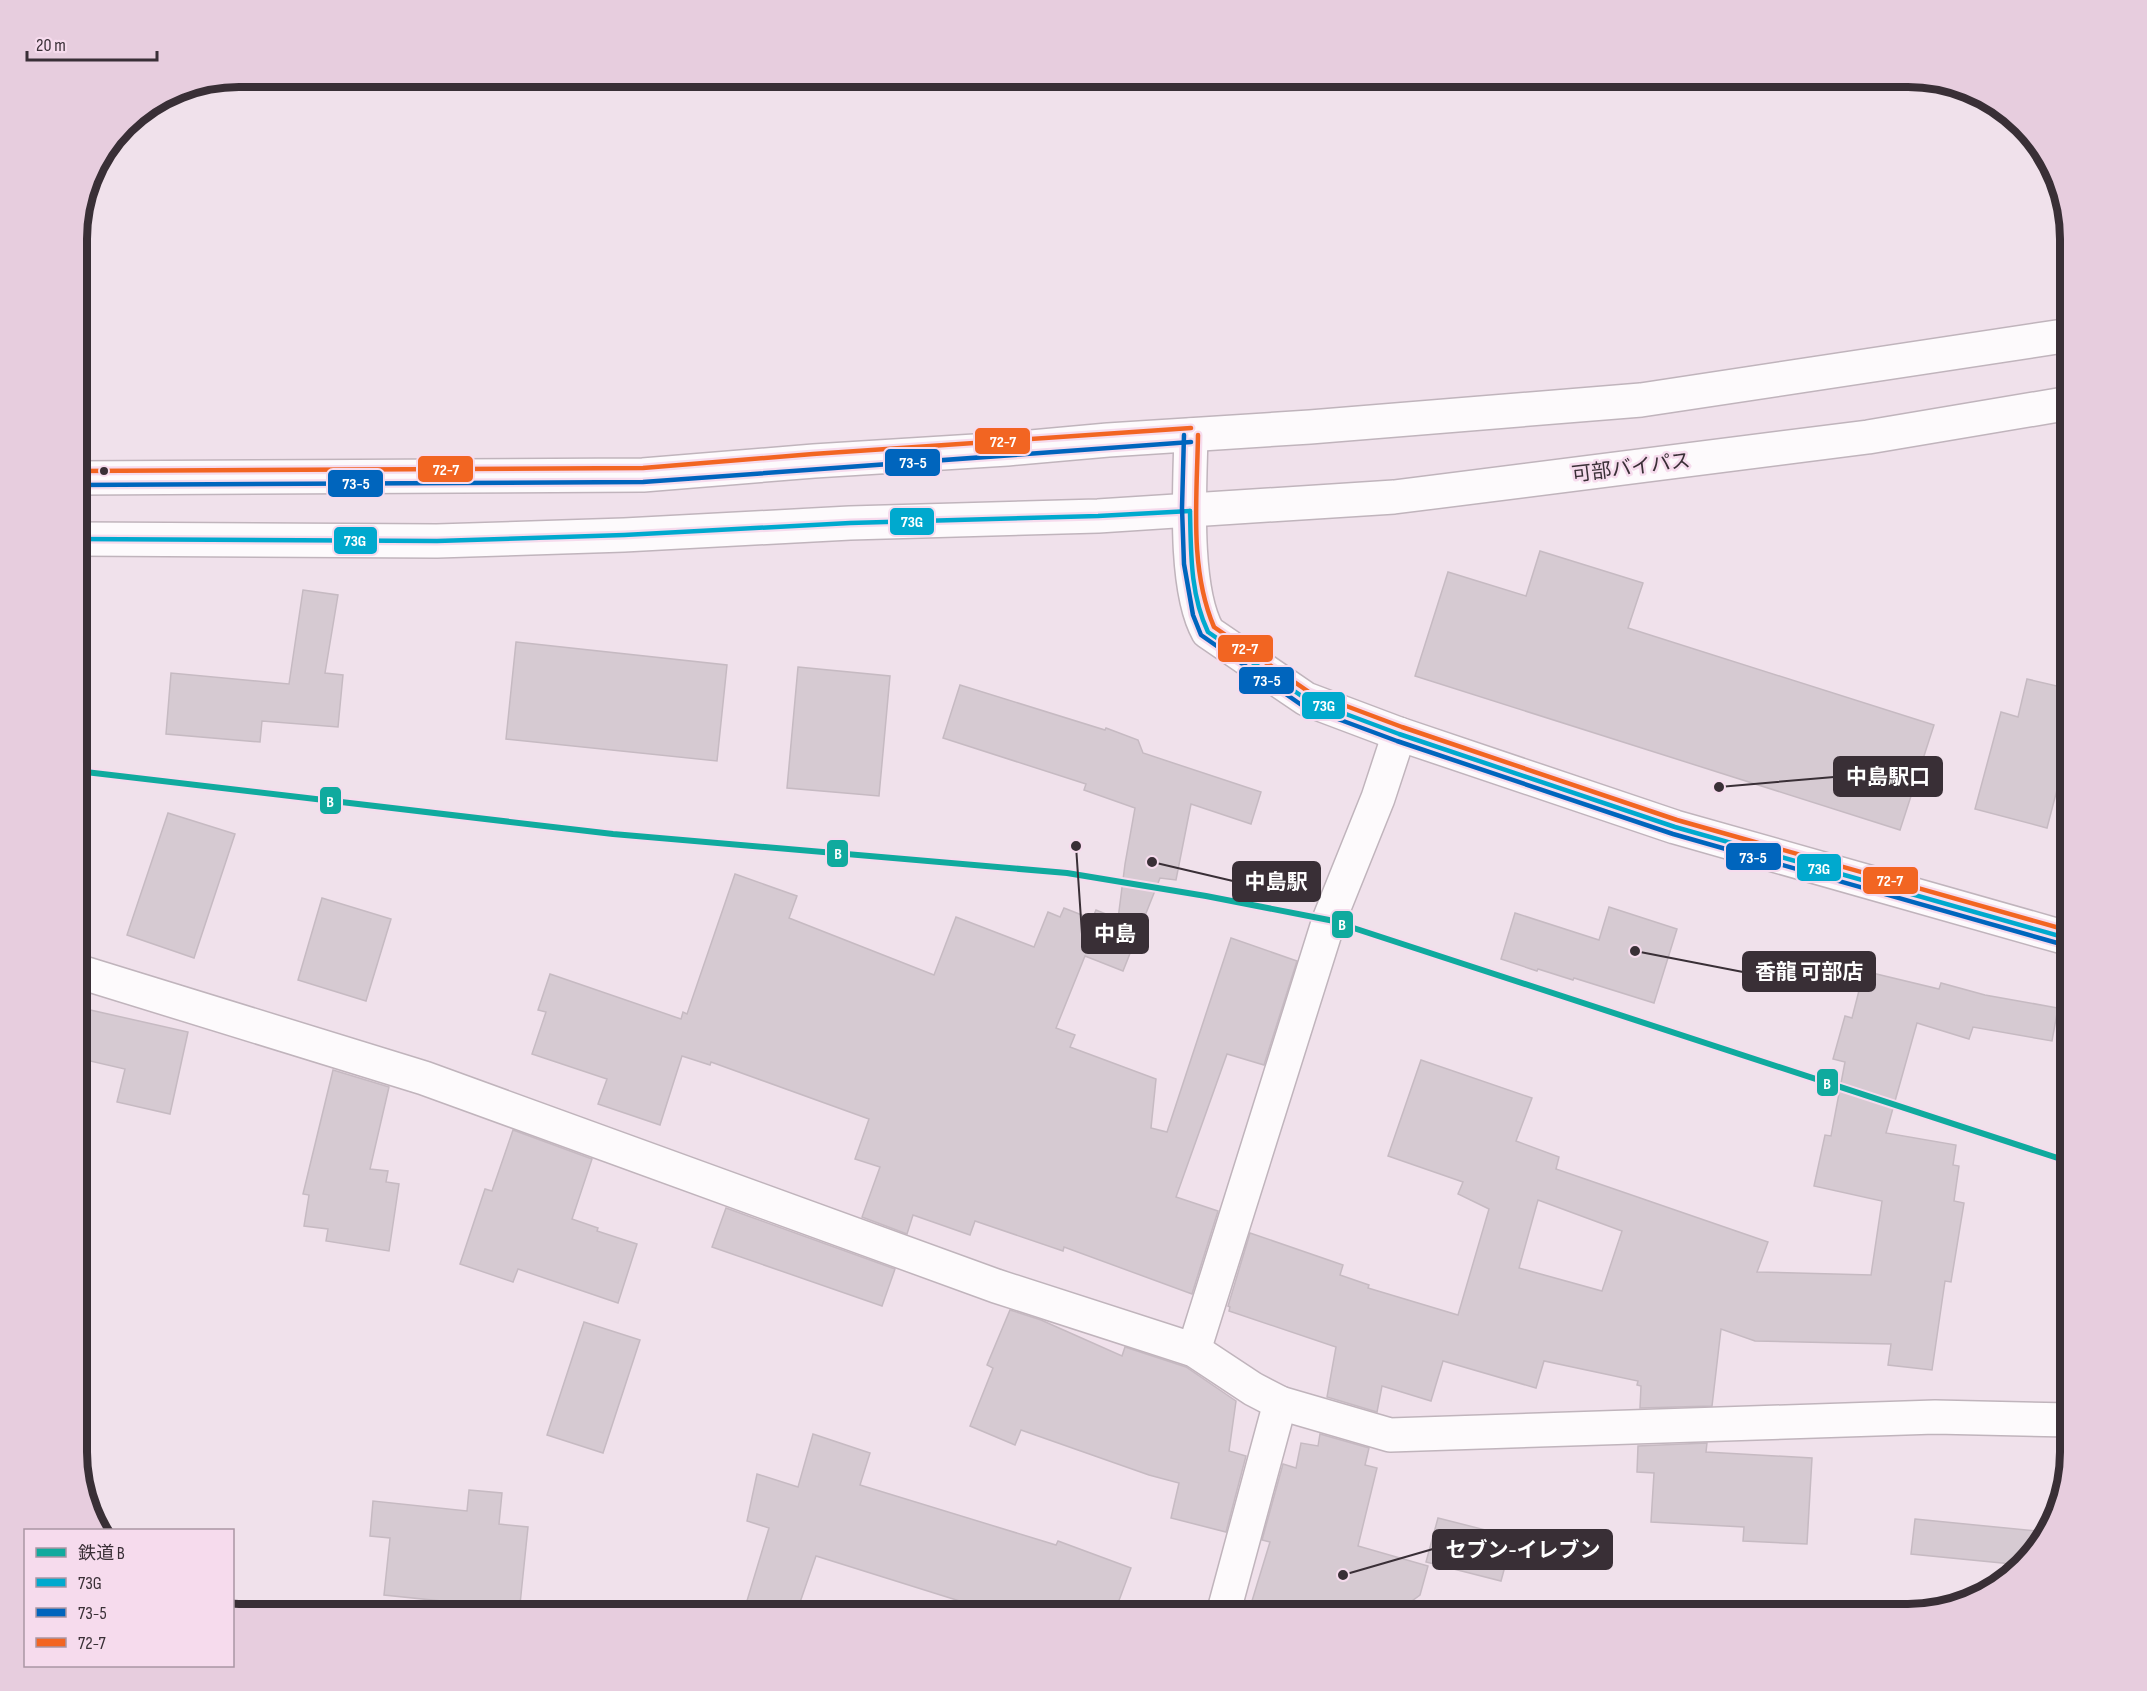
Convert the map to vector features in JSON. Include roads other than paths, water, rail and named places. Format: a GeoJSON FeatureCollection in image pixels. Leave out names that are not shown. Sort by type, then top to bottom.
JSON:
{"type":"FeatureCollection","features":[{"type":"Feature","properties":{"kind":"main road"},"geometry":{"type":"LineString","coordinates":[[87,478],[644,475],[814,461],[1007,449],[1641,399],[2060,336]]}},
{"type":"Feature","properties":{"kind":"main road","name":"可部バイパス"},"geometry":{"type":"LineString","coordinates":[[87,539],[437,541],[862,522],[1098,516],[1190,511],[1394,497],[1868,436],[2060,405]]}},
{"type":"Feature","properties":{"kind":"main road"},"geometry":{"type":"LineString","coordinates":[[1191,435],[1192,574],[1202,622],[1208,632],[1306,699],[1399,734],[1675,827],[2060,936]]}},
{"type":"Feature","properties":{"kind":"main road"},"geometry":{"type":"LineString","coordinates":[[1194,1350],[1329,920],[1378,798],[1399,734]]}},
{"type":"Feature","properties":{"kind":"main road"},"geometry":{"type":"LineString","coordinates":[[87,973],[424,1078],[996,1286],[1194,1350],[1253,1389],[1280,1403],[1390,1435],[1935,1417],[2060,1420]]}},
{"type":"Feature","properties":{"kind":"main road"},"geometry":{"type":"LineString","coordinates":[[1227,1604],[1280,1403]]}},
{"type":"Feature","properties":{"kind":"rail line","name":"B"},"geometry":{"type":"LineString","coordinates":[[87,772],[613,834],[1067,873],[1206,896],[1329,920],[2060,1159]]}},
{"type":"Feature","properties":{"kind":"place","name":"中島駅口"},"geometry":{"type":"Point","coordinates":[1719,787]}},
{"type":"Feature","properties":{"kind":"place","name":"中島"},"geometry":{"type":"Point","coordinates":[1076,846]}},
{"type":"Feature","properties":{"kind":"place","name":"中島駅"},"geometry":{"type":"Point","coordinates":[1152,862]}},
{"type":"Feature","properties":{"kind":"place","name":"香龍 可部店"},"geometry":{"type":"Point","coordinates":[1635,951]}},
{"type":"Feature","properties":{"kind":"place","name":"セブン-イレブン"},"geometry":{"type":"Point","coordinates":[1343,1575]}}]}
